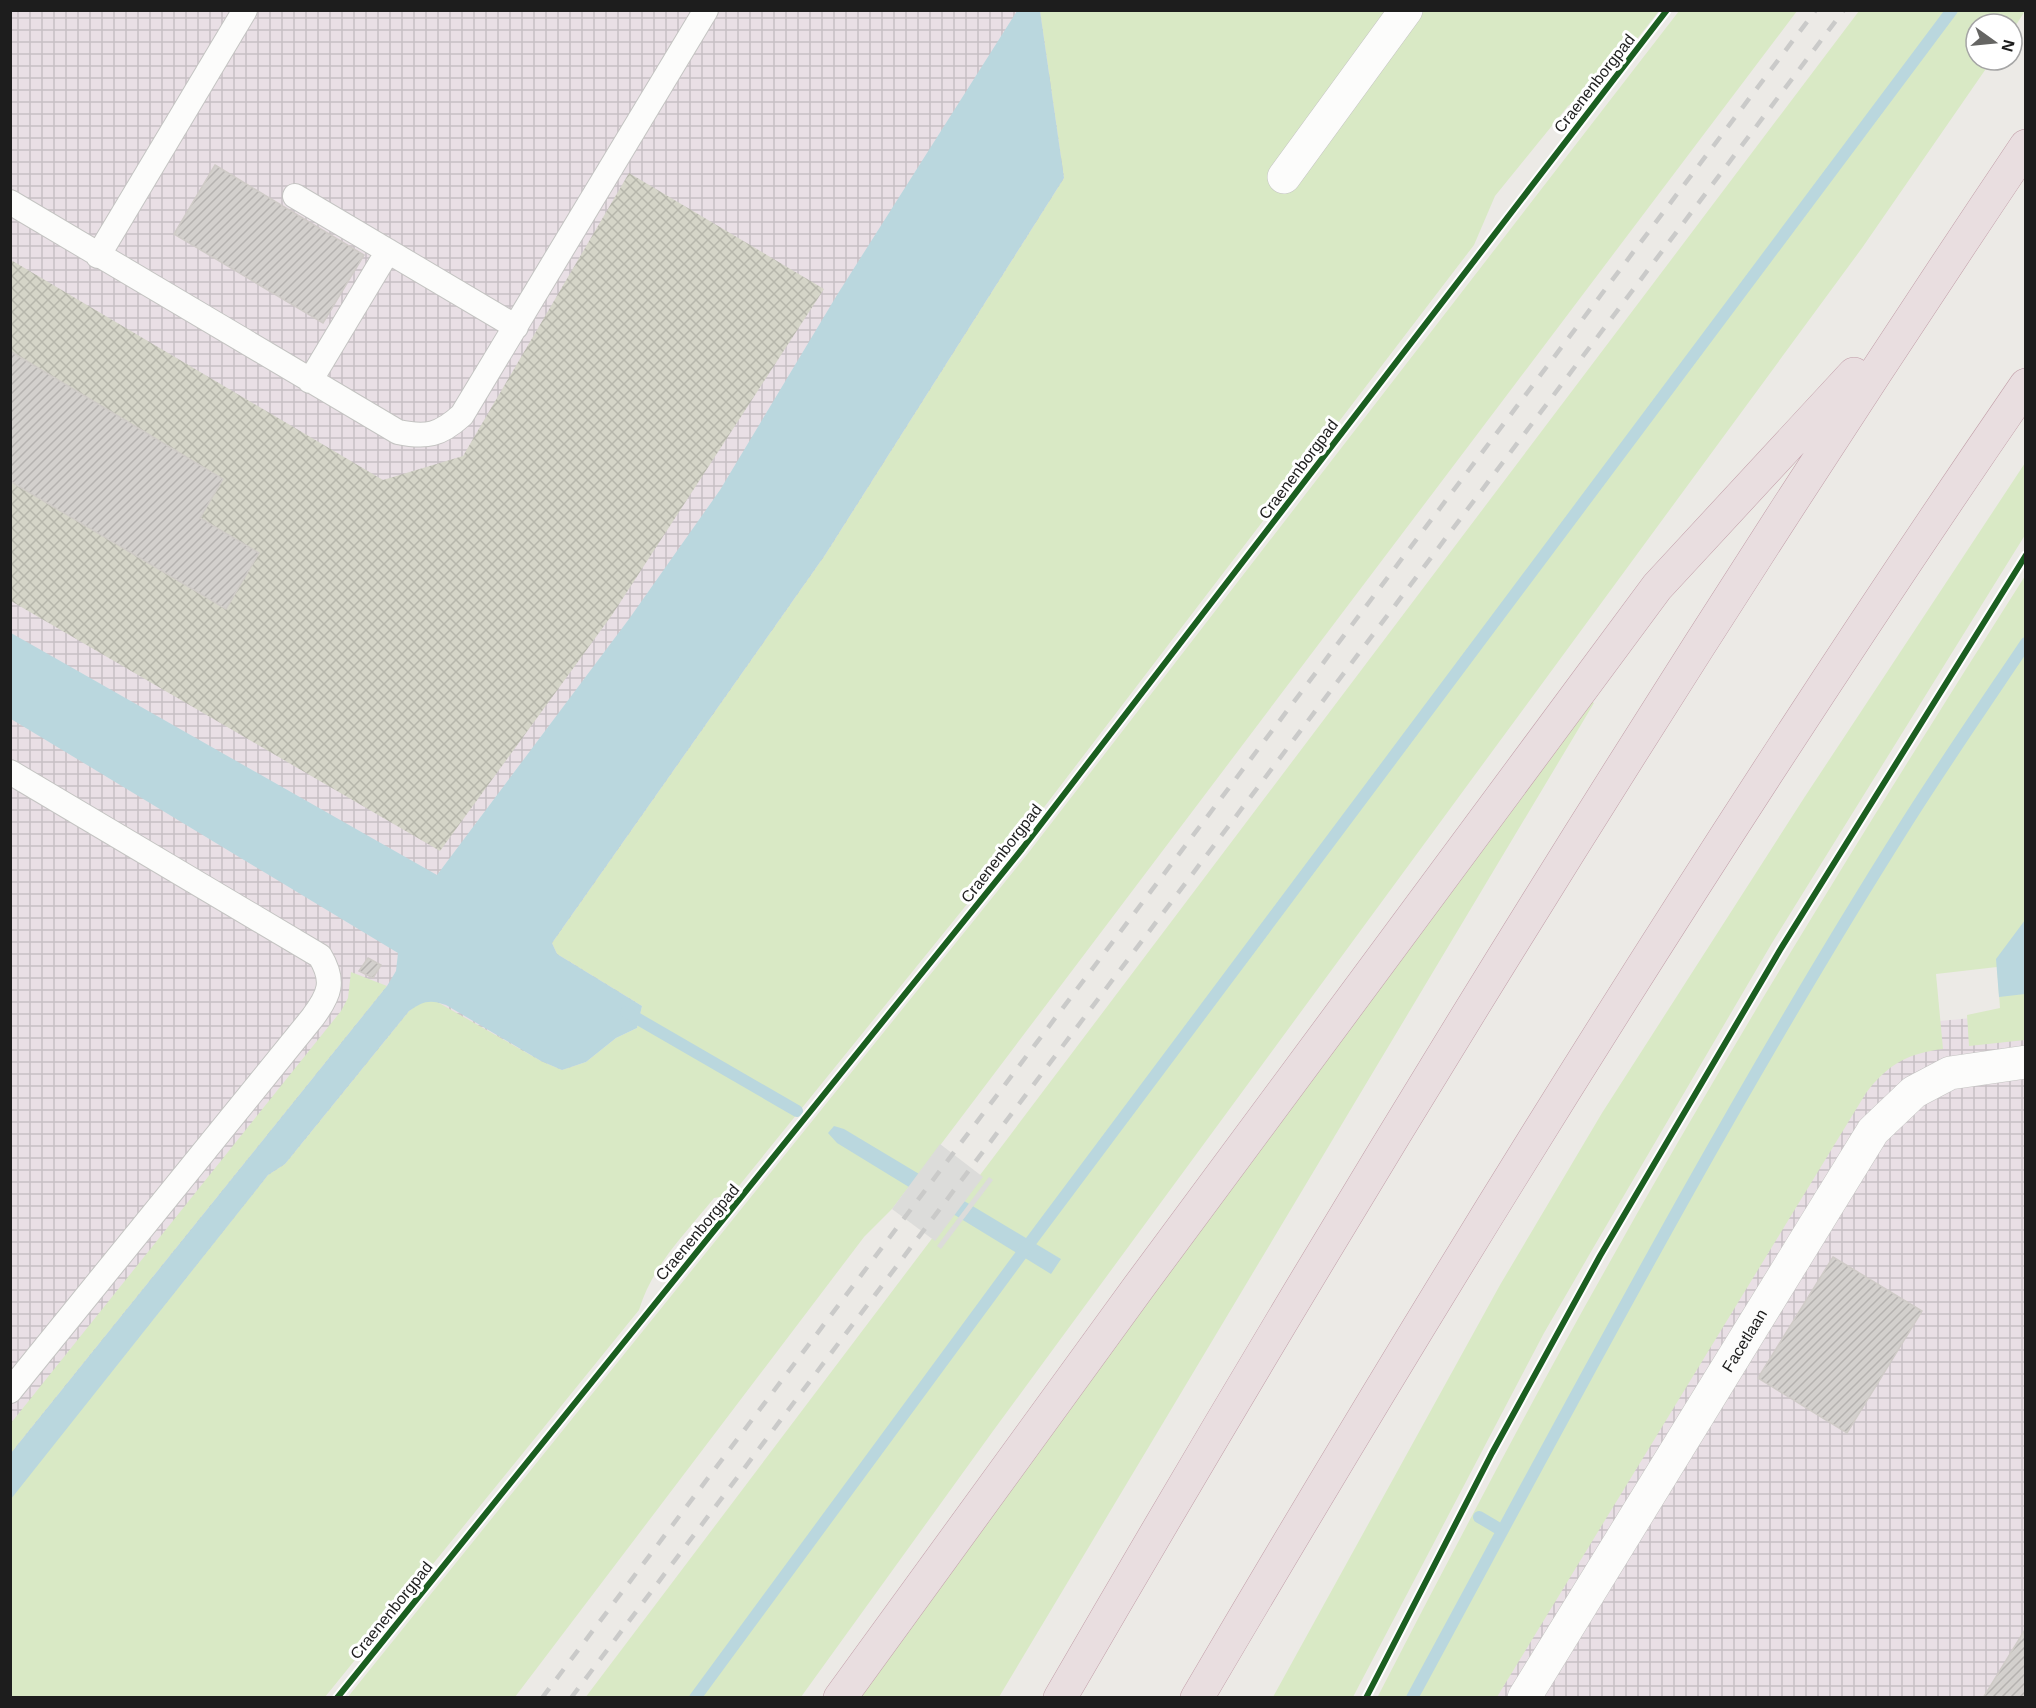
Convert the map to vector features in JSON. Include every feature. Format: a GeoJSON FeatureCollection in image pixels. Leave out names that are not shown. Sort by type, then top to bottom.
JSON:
{"type":"FeatureCollection","features":[{"type":"Feature","properties":{"kind":"highway"},"geometry":{"type":"LineString","coordinates":[[1060,1698],[1337,1228],[1530,911],[1795,492],[2025,146]]}},
{"type":"Feature","properties":{"kind":"highway"},"geometry":{"type":"LineString","coordinates":[[840,1698],[1131,1298],[1657,587],[1921,302]]}},
{"type":"Feature","properties":{"kind":"highway"},"geometry":{"type":"LineString","coordinates":[[1197,1698],[1457,1265],[1580,1066],[1729,833],[2025,385]]}},
{"type":"Feature","properties":{"kind":"street"},"geometry":{"type":"LineString","coordinates":[[1284,177],[1406,10]]}},
{"type":"Feature","properties":{"kind":"street","name":"Facetlaan"},"geometry":{"type":"LineString","coordinates":[[1524,1698],[1873,1131],[1914,1092],[1950,1073],[2025,1062]]}},
{"type":"Feature","properties":{"kind":"lane"},"geometry":{"type":"LineString","coordinates":[[98,256],[245,10]]}},
{"type":"Feature","properties":{"kind":"lane"},"geometry":{"type":"LineString","coordinates":[[10,202],[398,432],[414,436],[431,435],[447,429],[462,415],[706,10]]}},
{"type":"Feature","properties":{"kind":"lane"},"geometry":{"type":"LineString","coordinates":[[295,196],[516,327]]}},
{"type":"Feature","properties":{"kind":"lane"},"geometry":{"type":"LineString","coordinates":[[310,381],[388,250]]}},
{"type":"Feature","properties":{"kind":"lane"},"geometry":{"type":"LineString","coordinates":[[10,772],[320,956],[328,969],[330,987],[326,1000],[313,1017],[10,1391]]}},
{"type":"Feature","properties":{"kind":"shaded area"},"geometry":{"type":"Polygon","coordinates":[[[11,11],[1523,11],[11,1698],[11,11]]]}},
{"type":"Feature","properties":{"kind":"shaded area"},"geometry":{"type":"Polygon","coordinates":[[[629,173],[824,289],[612,615],[440,851],[11,601],[11,260],[383,480],[463,456],[629,173]]]}},
{"type":"Feature","properties":{"kind":"shaded area"},"geometry":{"type":"Polygon","coordinates":[[[2025,1013],[2025,1697],[1481,1698],[1897,1025],[2025,1013]]]}},
{"type":"Feature","properties":{"kind":"green space"},"geometry":{"type":"Polygon","coordinates":[[[1040,11],[1659,11],[1608,76],[1568,106],[1495,196],[1474,245],[1019,840],[738,1187],[726,1196],[714,1198],[681,1238],[652,1279],[639,1310],[325,1697],[11,1697],[10,1499],[268,1175],[285,1164],[409,1011],[432,999],[541,1061],[562,1070],[586,1062],[616,1038],[637,1028],[642,1006],[557,954],[552,943],[825,555],[1064,178],[1040,11]]]}},
{"type":"Feature","properties":{"kind":"green space"},"geometry":{"type":"Polygon","coordinates":[[[1679,11],[1797,11],[892,1209],[864,1237],[515,1697],[347,1698],[1029,852],[1679,11]]]}},
{"type":"Feature","properties":{"kind":"green space"},"geometry":{"type":"Polygon","coordinates":[[[1859,11],[2025,11],[1964,12],[1964,72],[1984,72],[1862,248],[993,1431],[801,1697],[585,1698],[1859,11]]]}},
{"type":"Feature","properties":{"kind":"green space"},"geometry":{"type":"Polygon","coordinates":[[[2025,463],[2025,535],[1772,943],[1544,1333],[1353,1697],[1273,1697],[1500,1285],[1602,1113],[1804,798],[2025,463]]]}},
{"type":"Feature","properties":{"kind":"green space"},"geometry":{"type":"Polygon","coordinates":[[[2025,576],[2025,1040],[1969,1046],[1967,1015],[2000,1008],[1997,967],[1936,974],[1943,1049],[1919,1054],[1899,1062],[1882,1075],[1866,1093],[1497,1697],[1377,1698],[1577,1320],[1707,1092],[1811,918],[2025,576]]]}},
{"type":"Feature","properties":{"kind":"green space"},"geometry":{"type":"Polygon","coordinates":[[[1589,700],[1594,703],[999,1697],[854,1698],[1589,700]]]}},
{"type":"Feature","properties":{"kind":"green space"},"geometry":{"type":"Polygon","coordinates":[[[351,972],[387,986],[11,1453],[11,1423],[341,1011],[348,998],[351,972]]]}},
{"type":"Feature","properties":{"kind":"water"},"geometry":{"type":"Polygon","coordinates":[[[1017,11],[1040,11],[1064,178],[825,555],[552,943],[557,954],[642,1006],[637,1028],[616,1038],[586,1062],[562,1070],[541,1061],[446,1005],[427,1002],[409,1011],[285,1164],[268,1175],[11,1499],[11,1453],[387,986],[396,971],[398,953],[11,719],[11,633],[437,875],[629,619],[720,490],[837,295],[1017,11]]]}},
{"type":"Feature","properties":{"kind":"water"},"geometry":{"type":"Polygon","coordinates":[[[2025,920],[2025,994],[1999,997],[1996,959],[2025,920]]]}},
{"type":"Feature","properties":{"kind":"water"},"geometry":{"type":"Polygon","coordinates":[[[834,1126],[844,1129],[1061,1259],[1051,1274],[837,1143],[828,1133],[834,1126]]]}},
{"type":"Feature","properties":{"kind":"pier"},"geometry":{"type":"Polygon","coordinates":[[[940,1144],[983,1177],[935,1241],[892,1209],[940,1144]]]}},
{"type":"Feature","properties":{"kind":"pier"},"geometry":{"type":"Polygon","coordinates":[[[989,1177],[993,1180],[941,1249],[937,1246],[989,1177]]]}},
{"type":"Feature","properties":{"kind":"building"},"geometry":{"type":"Polygon","coordinates":[[[215,165],[364,255],[323,323],[174,234],[215,165]]]}},
{"type":"Feature","properties":{"kind":"building"},"geometry":{"type":"Polygon","coordinates":[[[10,351],[223,479],[200,518],[259,553],[226,609],[10,481],[10,351]]]}},
{"type":"Feature","properties":{"kind":"building"},"geometry":{"type":"Polygon","coordinates":[[[368,958],[381,965],[373,978],[359,971],[368,958]]]}},
{"type":"Feature","properties":{"kind":"building"},"geometry":{"type":"Polygon","coordinates":[[[1833,1257],[1922,1311],[1847,1433],[1758,1378],[1833,1257]]]}},
{"type":"Feature","properties":{"kind":"building"},"geometry":{"type":"Polygon","coordinates":[[[2026,1628],[2026,1698],[1983,1698],[2026,1628]]]}},
{"type":"Feature","properties":{"kind":"waterway"},"geometry":{"type":"LineString","coordinates":[[695,1698],[1026,1248],[1952,10]]}},
{"type":"Feature","properties":{"kind":"waterway"},"geometry":{"type":"LineString","coordinates":[[1412,1698],[1651,1258],[1774,1041],[1904,827],[2026,643]]}},
{"type":"Feature","properties":{"kind":"waterway"},"geometry":{"type":"LineString","coordinates":[[626,1012],[797,1111]]}},
{"type":"Feature","properties":{"kind":"waterway"},"geometry":{"type":"LineString","coordinates":[[1479,1517],[1501,1530]]}},
{"type":"Feature","properties":{"kind":"railway"},"geometry":{"type":"LineString","coordinates":[[542,1698],[1816,10]]}},
{"type":"Feature","properties":{"kind":"railway"},"geometry":{"type":"LineString","coordinates":[[571,1698],[1844,10]]}},
{"type":"Feature","properties":{"kind":"cycle path","name":"Craenenborgpad"},"geometry":{"type":"LineString","coordinates":[[337,1698],[1022,849],[1667,10]]}},
{"type":"Feature","properties":{"kind":"cycle path"},"geometry":{"type":"LineString","coordinates":[[1366,1698],[1492,1453],[1600,1256],[1780,950],[2026,555]]}}]}
